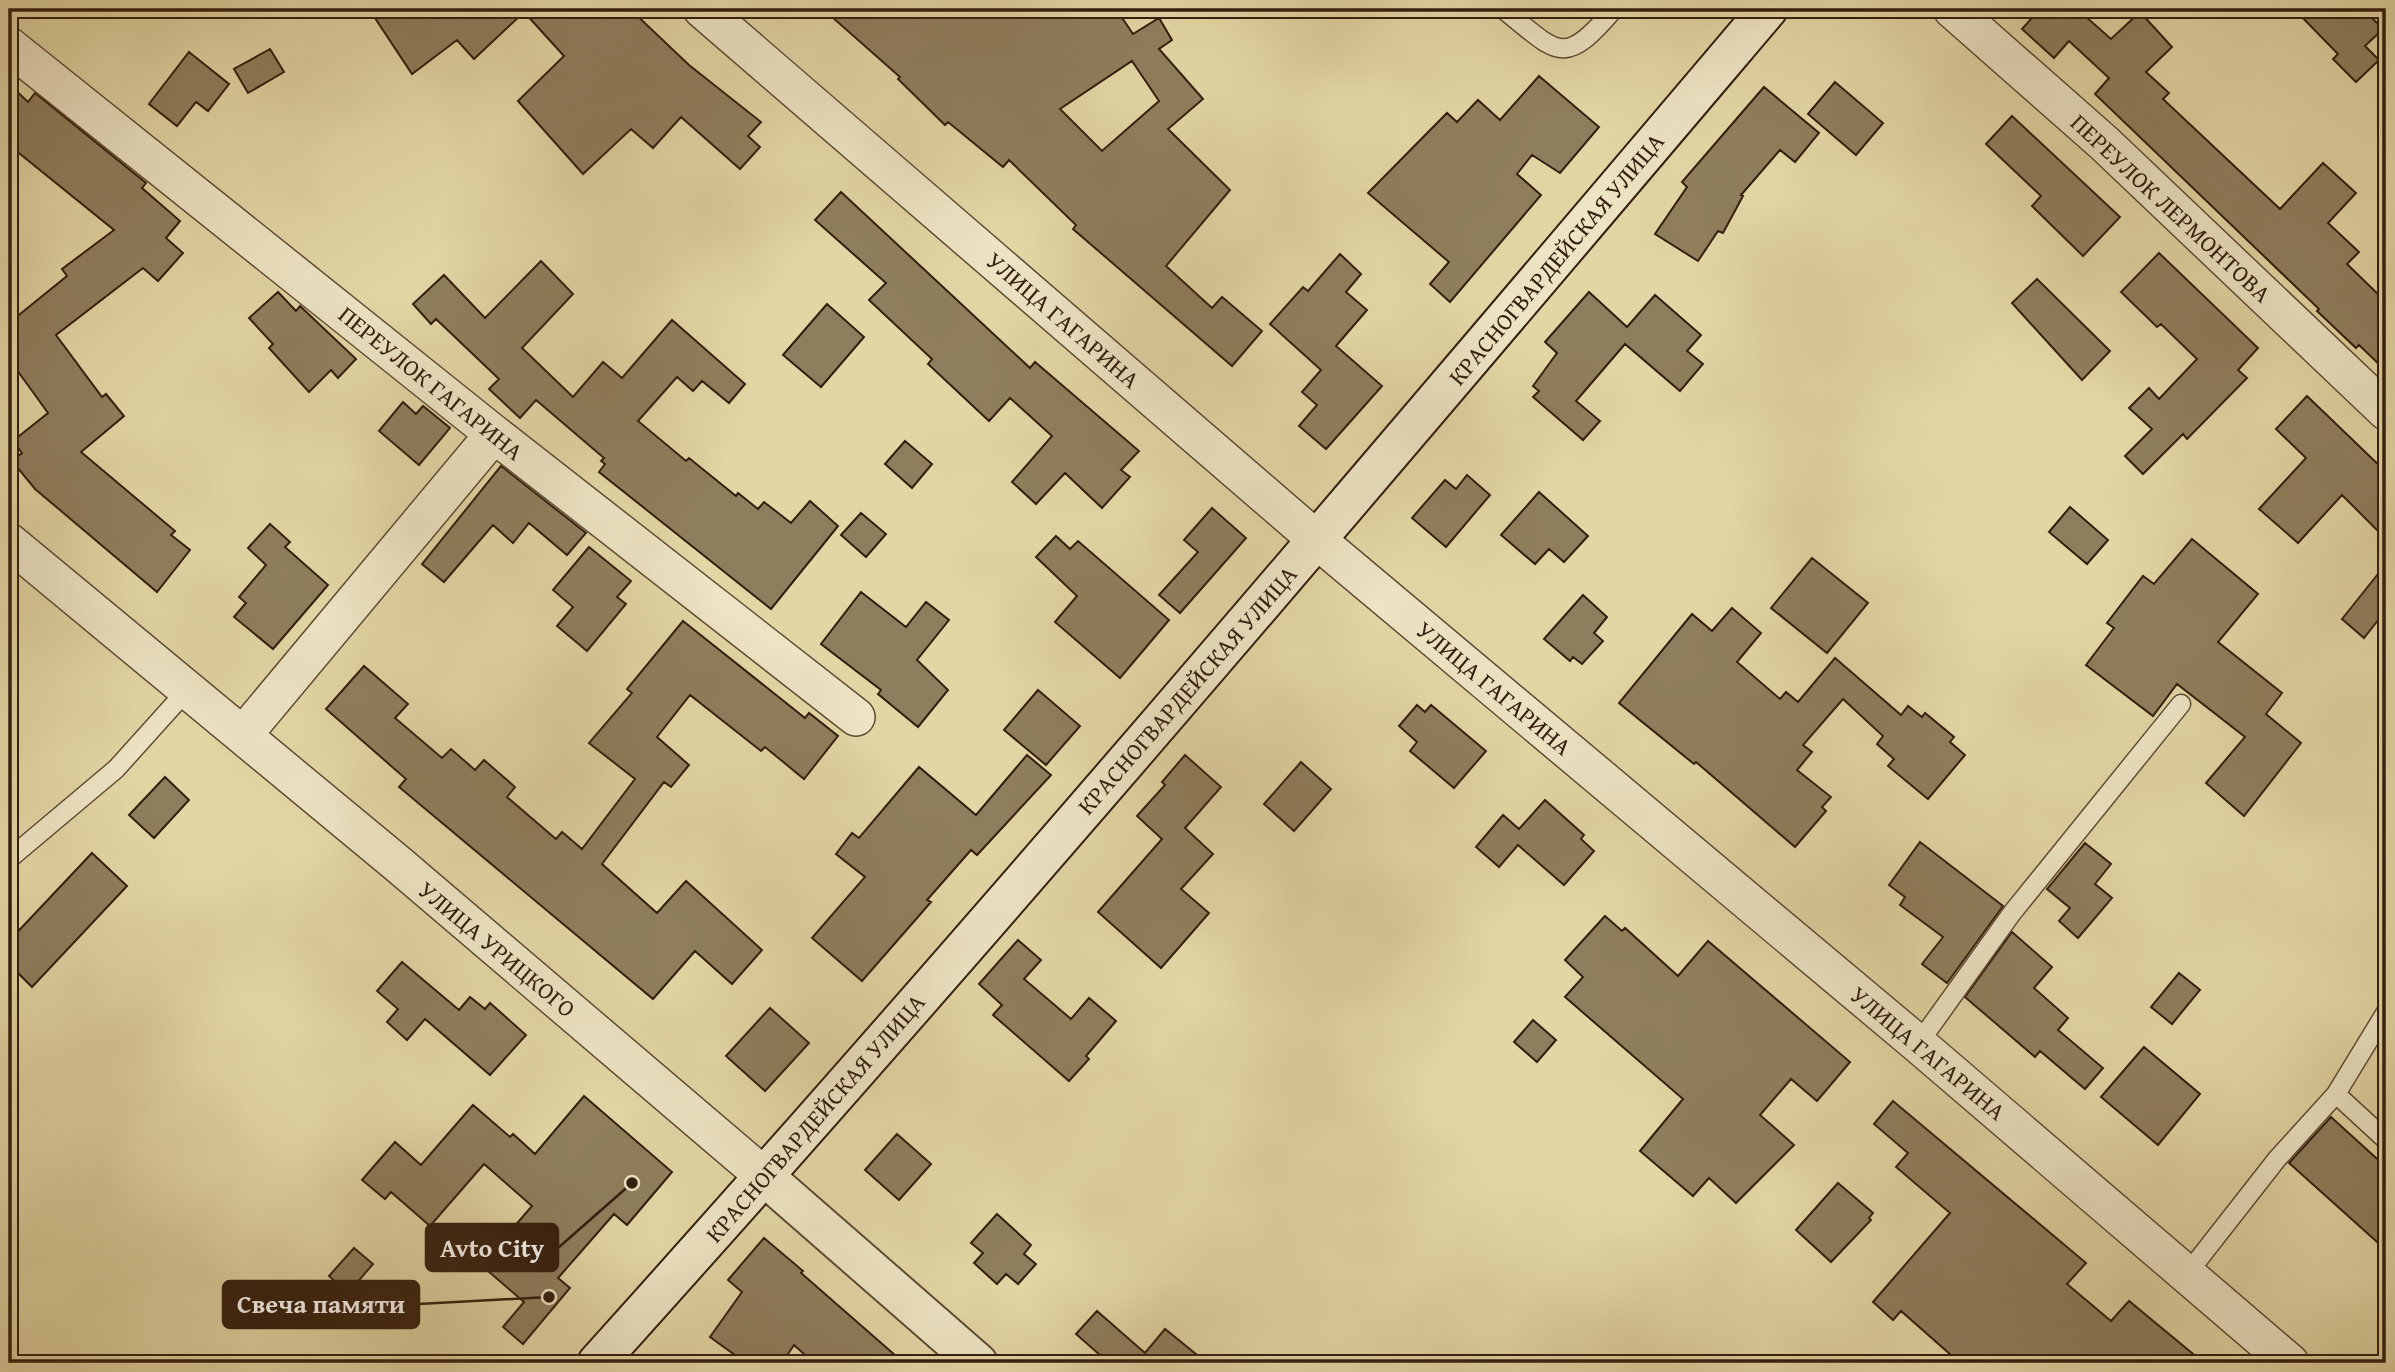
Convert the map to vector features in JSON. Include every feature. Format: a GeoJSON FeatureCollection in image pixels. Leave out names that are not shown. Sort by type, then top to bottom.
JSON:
{"type":"FeatureCollection","features":[{"type":"Feature","properties":{"kind":"main road","name":"КРАСНОГВАРДЕЙСКАЯ УЛИЦА"},"geometry":{"type":"LineString","coordinates":[[597,1363],[765,1177],[1317,540],[1768,9]]}},
{"type":"Feature","properties":{"kind":"main road","name":"УЛИЦА УРИЦКОГО"},"geometry":{"type":"LineString","coordinates":[[765,1177],[978,1363]]}},
{"type":"Feature","properties":{"kind":"street","name":"УЛИЦА ГАГАРИНА"},"geometry":{"type":"LineString","coordinates":[[702,9],[1317,540],[1918,1044],[2290,1363]]}},
{"type":"Feature","properties":{"kind":"street","name":"ПЕРЕУЛОК ЛЕРМОНТОВА"},"geometry":{"type":"LineString","coordinates":[[1952,9],[2104,143],[2386,411]]}},
{"type":"Feature","properties":{"kind":"street","name":"ПЕРЕУЛОК ГАГАРИНА"},"geometry":{"type":"LineString","coordinates":[[9,46],[494,434],[856,717]]}},
{"type":"Feature","properties":{"kind":"street"},"geometry":{"type":"LineString","coordinates":[[243,735],[494,434]]}},
{"type":"Feature","properties":{"kind":"street","name":"УЛИЦА УРИЦКОГО"},"geometry":{"type":"LineString","coordinates":[[9,542],[243,735],[765,1177]]}},
{"type":"Feature","properties":{"kind":"lane"},"geometry":{"type":"LineString","coordinates":[[1503,9],[1544,42],[1562,49],[1576,48],[1590,38],[1614,9]]}},
{"type":"Feature","properties":{"kind":"lane"},"geometry":{"type":"LineString","coordinates":[[9,859],[116,769],[188,689]]}},
{"type":"Feature","properties":{"kind":"lane"},"geometry":{"type":"LineString","coordinates":[[1918,1044],[2012,913],[2181,705]]}},
{"type":"Feature","properties":{"kind":"lane"},"geometry":{"type":"LineString","coordinates":[[2187,1274],[2277,1159],[2336,1094],[2385,1019]]}},
{"type":"Feature","properties":{"kind":"lane"},"geometry":{"type":"LineString","coordinates":[[2336,1094],[2386,1140]]}},
{"type":"Feature","properties":{"kind":"building"},"geometry":{"type":"Polygon","coordinates":[[[390,9],[630,9],[689,65],[761,122],[748,136],[760,147],[740,169],[681,117],[653,148],[631,129],[583,174],[518,101],[564,56],[524,12],[474,59],[457,40],[412,74],[375,18],[390,9]]]}},
{"type":"Feature","properties":{"kind":"building"},"geometry":{"type":"Polygon","coordinates":[[[823,9],[1116,9],[1133,34],[1159,18],[1172,40],[1159,49],[1203,99],[1168,129],[1230,190],[1166,266],[1212,308],[1222,297],[1262,331],[1232,366],[1073,229],[1076,225],[1009,160],[1003,167],[948,122],[945,125],[898,79],[900,77],[823,9]],[[1132,61],[1060,109],[1102,151],[1159,101],[1132,61]]]}},
{"type":"Feature","properties":{"kind":"building"},"geometry":{"type":"Polygon","coordinates":[[[2040,9],[2077,9],[2111,39],[2140,12],[2172,47],[2146,72],[2169,93],[2163,99],[2280,209],[2323,163],[2356,193],[2328,223],[2359,252],[2347,264],[2386,302],[2386,371],[2359,345],[2356,348],[2317,311],[2319,309],[2095,94],[2109,78],[2069,41],[2054,58],[2022,29],[2040,9]]]}},
{"type":"Feature","properties":{"kind":"building"},"geometry":{"type":"Polygon","coordinates":[[[2294,9],[2363,9],[2383,29],[2365,46],[2379,60],[2356,82],[2333,59],[2338,54],[2294,9]]]}},
{"type":"Feature","properties":{"kind":"building"},"geometry":{"type":"Polygon","coordinates":[[[270,49],[284,72],[248,93],[234,69],[270,49]]]}},
{"type":"Feature","properties":{"kind":"building"},"geometry":{"type":"Polygon","coordinates":[[[189,52],[229,84],[208,111],[196,102],[177,126],[149,104],[189,52]]]}},
{"type":"Feature","properties":{"kind":"building"},"geometry":{"type":"Polygon","coordinates":[[[1539,76],[1599,127],[1560,173],[1532,155],[1517,174],[1541,195],[1450,302],[1430,284],[1449,262],[1368,193],[1447,113],[1457,122],[1478,100],[1500,120],[1539,76]]]}},
{"type":"Feature","properties":{"kind":"building"},"geometry":{"type":"Polygon","coordinates":[[[1835,82],[1883,123],[1856,155],[1808,114],[1835,82]]]}},
{"type":"Feature","properties":{"kind":"building"},"geometry":{"type":"Polygon","coordinates":[[[9,84],[28,102],[35,93],[146,183],[142,188],[180,221],[166,238],[183,253],[158,281],[143,268],[56,335],[102,397],[106,394],[124,416],[81,452],[175,531],[171,535],[190,550],[157,592],[35,489],[12,461],[22,453],[13,441],[48,413],[9,359],[9,323],[67,276],[62,269],[114,230],[9,145],[9,84]]]}},
{"type":"Feature","properties":{"kind":"building"},"geometry":{"type":"Polygon","coordinates":[[[1764,87],[1819,133],[1795,162],[1780,150],[1741,195],[1743,196],[1723,233],[1718,231],[1698,261],[1655,234],[1687,187],[1682,182],[1764,87]]]}},
{"type":"Feature","properties":{"kind":"building"},"geometry":{"type":"Polygon","coordinates":[[[2012,116],[2120,217],[2083,256],[2032,206],[2041,196],[1986,144],[2012,116]]]}},
{"type":"Feature","properties":{"kind":"building"},"geometry":{"type":"Polygon","coordinates":[[[841,192],[1030,368],[1035,362],[1139,451],[1121,470],[1130,477],[1102,508],[1065,473],[1036,504],[1012,482],[1052,436],[1010,398],[989,421],[928,364],[932,359],[869,300],[886,283],[815,220],[841,192]]]}},
{"type":"Feature","properties":{"kind":"building"},"geometry":{"type":"Polygon","coordinates":[[[2159,253],[2258,348],[2238,370],[2247,378],[2187,439],[2183,434],[2143,474],[2125,456],[2152,429],[2129,408],[2149,388],[2159,399],[2197,359],[2161,324],[2157,327],[2121,292],[2159,253]]]}},
{"type":"Feature","properties":{"kind":"building"},"geometry":{"type":"Polygon","coordinates":[[[1340,254],[1361,274],[1346,292],[1367,310],[1336,346],[1382,386],[1326,449],[1299,426],[1317,405],[1302,392],[1321,370],[1270,324],[1303,287],[1308,291],[1340,254]]]}},
{"type":"Feature","properties":{"kind":"building"},"geometry":{"type":"Polygon","coordinates":[[[541,261],[573,294],[522,348],[573,397],[603,362],[622,378],[672,320],[745,384],[729,403],[702,381],[693,391],[677,377],[638,421],[686,461],[689,458],[736,496],[738,493],[758,509],[764,502],[791,523],[810,501],[838,526],[771,609],[599,472],[605,464],[601,461],[604,458],[536,400],[520,418],[489,389],[499,379],[436,319],[431,324],[413,304],[444,275],[485,318],[541,261]]]}},
{"type":"Feature","properties":{"kind":"building"},"geometry":{"type":"Polygon","coordinates":[[[2037,279],[2110,351],[2082,380],[2012,303],[2037,279]]]}},
{"type":"Feature","properties":{"kind":"building"},"geometry":{"type":"Polygon","coordinates":[[[278,292],[296,311],[300,306],[356,359],[338,378],[331,370],[309,392],[269,348],[273,344],[249,318],[278,292]]]}},
{"type":"Feature","properties":{"kind":"building"},"geometry":{"type":"Polygon","coordinates":[[[1589,292],[1627,327],[1655,295],[1701,335],[1687,351],[1703,364],[1680,391],[1625,344],[1576,401],[1600,421],[1583,440],[1533,397],[1539,391],[1533,386],[1557,353],[1545,342],[1589,292]]]}},
{"type":"Feature","properties":{"kind":"building"},"geometry":{"type":"Polygon","coordinates":[[[827,304],[864,337],[821,387],[783,355],[827,304]]]}},
{"type":"Feature","properties":{"kind":"building"},"geometry":{"type":"Polygon","coordinates":[[[2307,396],[2386,472],[2386,539],[2342,495],[2298,543],[2259,509],[2306,458],[2276,429],[2307,396]]]}},
{"type":"Feature","properties":{"kind":"building"},"geometry":{"type":"Polygon","coordinates":[[[403,402],[416,414],[423,406],[450,428],[419,465],[379,431],[403,402]]]}},
{"type":"Feature","properties":{"kind":"building"},"geometry":{"type":"Polygon","coordinates":[[[905,441],[932,464],[912,488],[885,464],[905,441]]]}},
{"type":"Feature","properties":{"kind":"building"},"geometry":{"type":"Polygon","coordinates":[[[501,466],[586,533],[567,555],[529,523],[513,543],[493,525],[444,582],[422,564],[501,466]]]}},
{"type":"Feature","properties":{"kind":"building"},"geometry":{"type":"Polygon","coordinates":[[[1467,475],[1490,495],[1446,547],[1412,518],[1445,480],[1456,489],[1467,475]]]}},
{"type":"Feature","properties":{"kind":"building"},"geometry":{"type":"Polygon","coordinates":[[[1539,492],[1588,536],[1564,562],[1549,549],[1535,564],[1501,535],[1539,492]]]}},
{"type":"Feature","properties":{"kind":"building"},"geometry":{"type":"Polygon","coordinates":[[[2070,507],[2108,540],[2087,564],[2049,532],[2070,507]]]}},
{"type":"Feature","properties":{"kind":"building"},"geometry":{"type":"Polygon","coordinates":[[[1212,508],[1246,538],[1180,613],[1159,595],[1198,552],[1184,540],[1212,508]]]}},
{"type":"Feature","properties":{"kind":"building"},"geometry":{"type":"Polygon","coordinates":[[[861,513],[886,534],[866,557],[841,535],[861,513]]]}},
{"type":"Feature","properties":{"kind":"building"},"geometry":{"type":"Polygon","coordinates":[[[270,524],[290,542],[285,547],[328,585],[273,649],[234,617],[246,603],[239,597],[266,565],[248,548],[270,524]]]}},
{"type":"Feature","properties":{"kind":"building"},"geometry":{"type":"Polygon","coordinates":[[[1056,536],[1070,549],[1078,541],[1169,620],[1120,678],[1055,622],[1077,596],[1036,557],[1056,536]]]}},
{"type":"Feature","properties":{"kind":"building"},"geometry":{"type":"Polygon","coordinates":[[[2192,539],[2258,594],[2218,642],[2282,693],[2266,714],[2301,743],[2244,816],[2206,783],[2245,737],[2177,684],[2153,716],[2086,665],[2114,628],[2107,623],[2143,576],[2154,584],[2192,539]]]}},
{"type":"Feature","properties":{"kind":"building"},"geometry":{"type":"Polygon","coordinates":[[[589,547],[631,581],[617,597],[626,604],[587,651],[557,626],[573,607],[553,590],[589,547]]]}},
{"type":"Feature","properties":{"kind":"building"},"geometry":{"type":"Polygon","coordinates":[[[1812,558],[1868,603],[1827,653],[1771,608],[1812,558]]]}},
{"type":"Feature","properties":{"kind":"building"},"geometry":{"type":"Polygon","coordinates":[[[2386,564],[2386,610],[2364,638],[2342,619],[2386,564]]]}},
{"type":"Feature","properties":{"kind":"building"},"geometry":{"type":"Polygon","coordinates":[[[861,592],[906,627],[926,602],[949,620],[917,660],[948,690],[918,727],[878,694],[881,690],[821,644],[861,592]]]}},
{"type":"Feature","properties":{"kind":"building"},"geometry":{"type":"Polygon","coordinates":[[[1583,595],[1607,617],[1594,633],[1603,641],[1582,664],[1573,657],[1570,661],[1544,639],[1583,595]]]}},
{"type":"Feature","properties":{"kind":"building"},"geometry":{"type":"Polygon","coordinates":[[[1732,608],[1761,633],[1737,662],[1780,699],[1786,692],[1798,702],[1835,658],[1901,715],[1908,706],[1922,717],[1925,713],[1954,737],[1950,742],[1965,755],[1928,799],[1888,766],[1894,759],[1877,744],[1883,736],[1843,699],[1803,745],[1812,752],[1797,770],[1831,797],[1822,807],[1826,811],[1795,847],[1696,762],[1694,764],[1619,703],[1692,614],[1712,631],[1732,608]]]}},
{"type":"Feature","properties":{"kind":"building"},"geometry":{"type":"Polygon","coordinates":[[[683,621],[805,718],[809,713],[838,736],[804,779],[765,747],[761,751],[690,695],[657,737],[689,765],[671,787],[664,782],[602,864],[657,913],[686,881],[762,950],[732,984],[695,951],[653,999],[399,787],[406,779],[326,709],[364,666],[408,704],[395,718],[442,758],[451,749],[475,770],[484,760],[515,787],[507,797],[556,839],[562,832],[582,849],[635,779],[589,743],[632,693],[627,689],[683,621]]]}},
{"type":"Feature","properties":{"kind":"building"},"geometry":{"type":"Polygon","coordinates":[[[1038,690],[1080,726],[1046,765],[1004,730],[1038,690]]]}},
{"type":"Feature","properties":{"kind":"building"},"geometry":{"type":"Polygon","coordinates":[[[1417,705],[1425,712],[1431,705],[1486,751],[1454,788],[1410,751],[1417,742],[1399,726],[1417,705]]]}},
{"type":"Feature","properties":{"kind":"building"},"geometry":{"type":"Polygon","coordinates":[[[1027,755],[1051,775],[977,855],[971,850],[927,900],[931,902],[862,981],[812,938],[865,877],[836,854],[852,833],[859,838],[919,767],[976,815],[1027,755]]]}},
{"type":"Feature","properties":{"kind":"building"},"geometry":{"type":"Polygon","coordinates":[[[1185,755],[1221,787],[1185,828],[1213,854],[1181,889],[1209,913],[1161,968],[1098,912],[1162,839],[1137,816],[1165,785],[1162,782],[1185,755]]]}},
{"type":"Feature","properties":{"kind":"building"},"geometry":{"type":"Polygon","coordinates":[[[1301,762],[1331,789],[1294,831],[1264,804],[1301,762]]]}},
{"type":"Feature","properties":{"kind":"building"},"geometry":{"type":"Polygon","coordinates":[[[165,777],[189,800],[154,838],[129,815],[165,777]]]}},
{"type":"Feature","properties":{"kind":"building"},"geometry":{"type":"Polygon","coordinates":[[[1545,800],[1584,835],[1581,839],[1594,851],[1564,885],[1518,845],[1499,867],[1476,847],[1503,815],[1519,829],[1545,800]]]}},
{"type":"Feature","properties":{"kind":"building"},"geometry":{"type":"Polygon","coordinates":[[[1920,842],[2003,906],[1947,983],[1922,964],[1943,937],[1900,905],[1905,897],[1889,885],[1920,842]]]}},
{"type":"Feature","properties":{"kind":"building"},"geometry":{"type":"Polygon","coordinates":[[[2085,843],[2111,864],[2095,884],[2112,898],[2078,938],[2059,921],[2070,908],[2047,889],[2085,843]]]}},
{"type":"Feature","properties":{"kind":"building"},"geometry":{"type":"Polygon","coordinates":[[[92,853],[127,886],[32,987],[9,964],[9,941],[92,853]]]}},
{"type":"Feature","properties":{"kind":"building"},"geometry":{"type":"Polygon","coordinates":[[[1605,916],[1622,931],[1625,928],[1678,976],[1708,941],[1850,1062],[1817,1101],[1791,1079],[1760,1115],[1794,1145],[1736,1203],[1709,1178],[1693,1196],[1640,1151],[1683,1099],[1565,997],[1583,977],[1565,960],[1605,916]]]}},
{"type":"Feature","properties":{"kind":"building"},"geometry":{"type":"Polygon","coordinates":[[[2012,932],[2052,967],[2034,988],[2068,1018],[2058,1030],[2103,1068],[2085,1089],[2040,1051],[2035,1057],[1965,997],[2012,932]]]}},
{"type":"Feature","properties":{"kind":"building"},"geometry":{"type":"Polygon","coordinates":[[[1018,940],[1041,960],[1024,979],[1071,1019],[1089,998],[1116,1021],[1086,1056],[1089,1059],[1069,1081],[993,1015],[1002,1005],[979,984],[1018,940]]]}},
{"type":"Feature","properties":{"kind":"building"},"geometry":{"type":"Polygon","coordinates":[[[402,962],[459,1010],[470,997],[485,1009],[490,1003],[526,1035],[490,1075],[425,1019],[407,1040],[387,1022],[398,1009],[377,991],[402,962]]]}},
{"type":"Feature","properties":{"kind":"building"},"geometry":{"type":"Polygon","coordinates":[[[2179,973],[2200,990],[2172,1024],[2151,1007],[2179,973]]]}},
{"type":"Feature","properties":{"kind":"building"},"geometry":{"type":"Polygon","coordinates":[[[770,1008],[809,1043],[765,1091],[726,1056],[770,1008]]]}},
{"type":"Feature","properties":{"kind":"building"},"geometry":{"type":"Polygon","coordinates":[[[1533,1020],[1556,1040],[1537,1062],[1514,1042],[1533,1020]]]}},
{"type":"Feature","properties":{"kind":"building"},"geometry":{"type":"Polygon","coordinates":[[[2144,1047],[2200,1094],[2158,1145],[2101,1097],[2144,1047]]]}},
{"type":"Feature","properties":{"kind":"building"},"geometry":{"type":"Polygon","coordinates":[[[584,1096],[672,1172],[627,1225],[614,1214],[558,1278],[570,1288],[523,1344],[503,1327],[524,1302],[481,1265],[532,1206],[484,1164],[430,1226],[391,1192],[385,1199],[362,1180],[395,1142],[421,1165],[473,1105],[510,1137],[513,1134],[535,1154],[584,1096]]]}},
{"type":"Feature","properties":{"kind":"building"},"geometry":{"type":"Polygon","coordinates":[[[1893,1101],[2086,1263],[2067,1284],[2111,1321],[2129,1301],[2204,1363],[1960,1363],[1901,1311],[1893,1320],[1873,1302],[1950,1213],[1896,1167],[1908,1153],[1874,1124],[1893,1101]]]}},
{"type":"Feature","properties":{"kind":"building"},"geometry":{"type":"Polygon","coordinates":[[[2331,1117],[2386,1167],[2386,1250],[2289,1163],[2331,1117]]]}},
{"type":"Feature","properties":{"kind":"building"},"geometry":{"type":"Polygon","coordinates":[[[897,1134],[931,1164],[899,1200],[865,1170],[897,1134]]]}},
{"type":"Feature","properties":{"kind":"building"},"geometry":{"type":"Polygon","coordinates":[[[1838,1183],[1873,1213],[1869,1218],[1871,1220],[1831,1262],[1796,1230],[1838,1183]]]}},
{"type":"Feature","properties":{"kind":"building"},"geometry":{"type":"Polygon","coordinates":[[[997,1214],[1031,1245],[1024,1254],[1036,1264],[1018,1284],[1006,1274],[997,1284],[974,1263],[983,1253],[971,1243],[997,1214]]]}},
{"type":"Feature","properties":{"kind":"building"},"geometry":{"type":"Polygon","coordinates":[[[764,1238],[904,1363],[814,1363],[794,1345],[782,1363],[746,1363],[710,1337],[742,1292],[728,1280],[764,1238]]]}},
{"type":"Feature","properties":{"kind":"building"},"geometry":{"type":"Polygon","coordinates":[[[354,1248],[373,1264],[348,1293],[329,1276],[354,1248]]]}},
{"type":"Feature","properties":{"kind":"building"},"geometry":{"type":"Polygon","coordinates":[[[1097,1311],[1145,1353],[1165,1329],[1207,1363],[1109,1363],[1076,1334],[1097,1311]]]}},
{"type":"Feature","properties":{"kind":"place","name":"Avto City"},"geometry":{"type":"Point","coordinates":[632,1183]}},
{"type":"Feature","properties":{"kind":"place","name":"Свеча памяти"},"geometry":{"type":"Point","coordinates":[549,1297]}}]}
